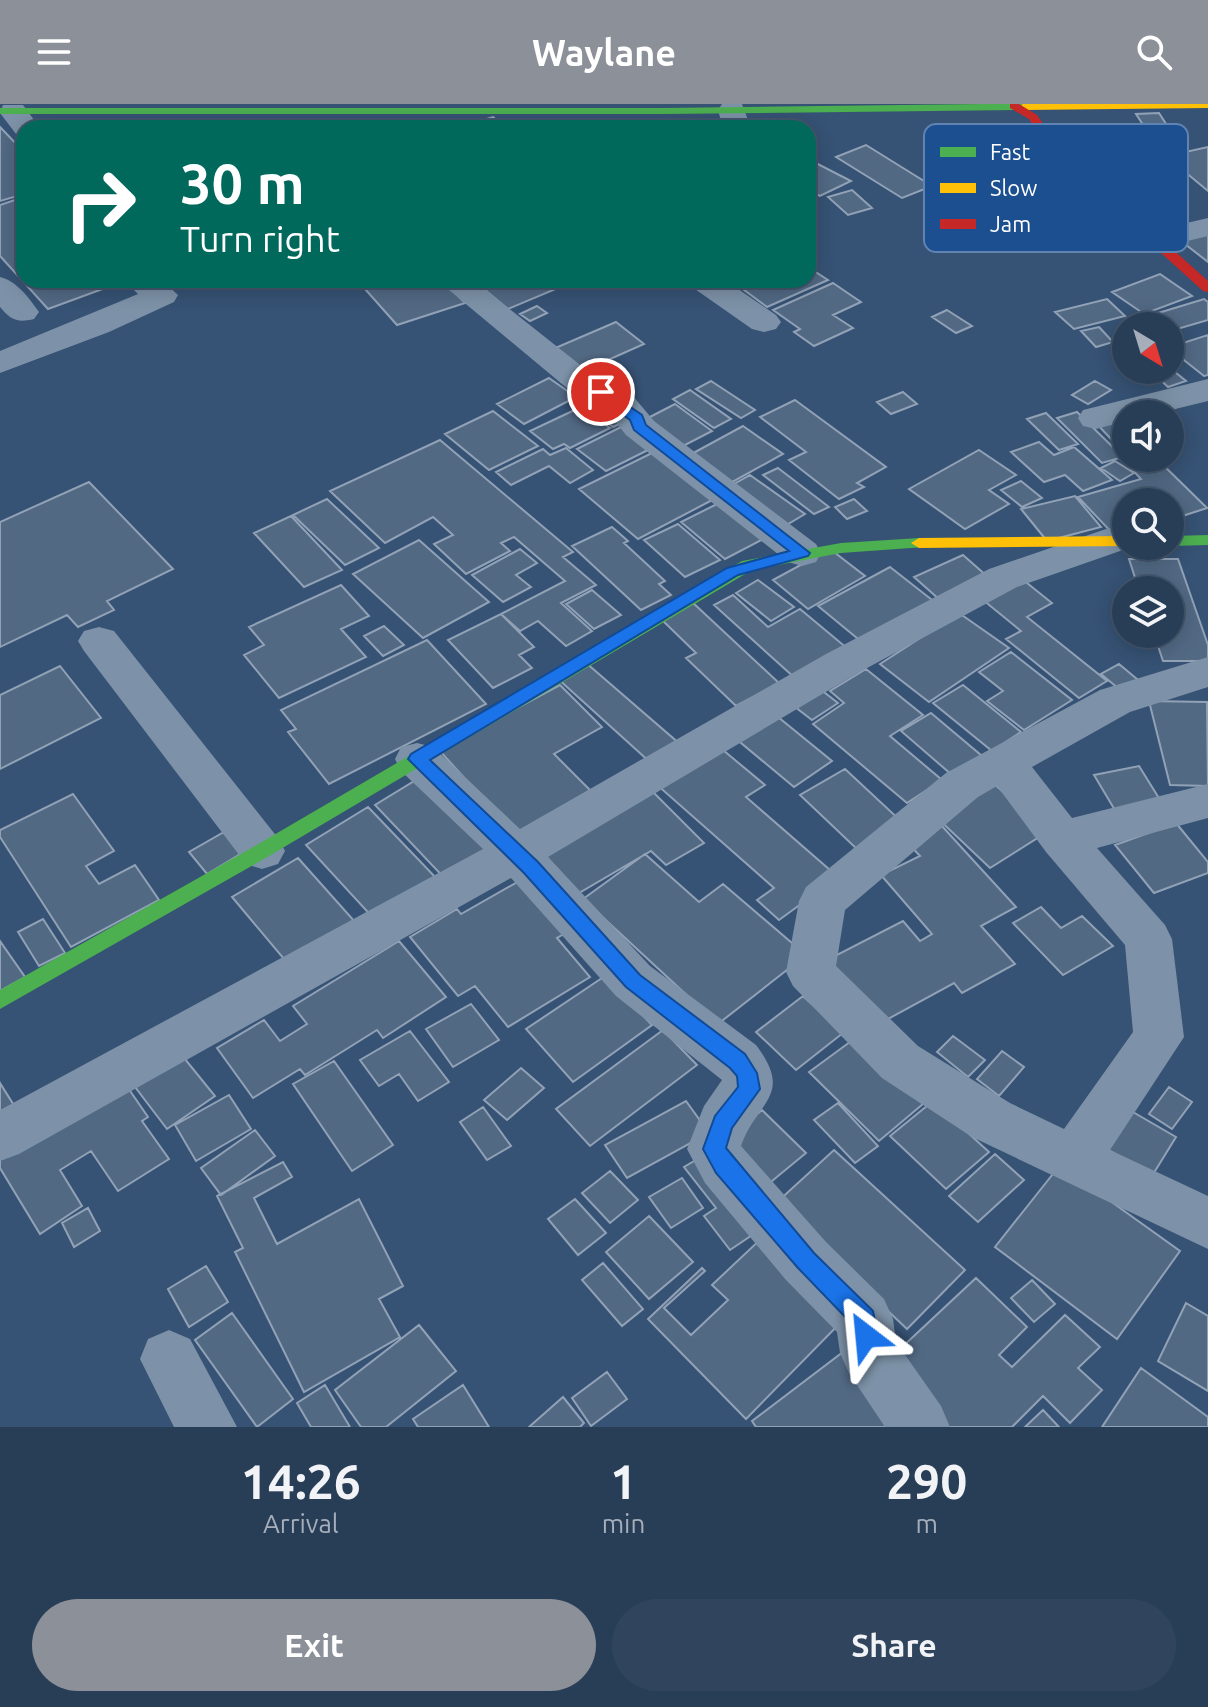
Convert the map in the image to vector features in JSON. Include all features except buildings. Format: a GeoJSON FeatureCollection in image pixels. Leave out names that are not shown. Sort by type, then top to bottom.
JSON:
{"type":"FeatureCollection","features":[{"type":"Feature","properties":{"kind":"main road"},"geometry":{"type":"LineString","coordinates":[[13,117],[734,119],[1014,106],[1040,112],[1208,105]]}},
{"type":"Feature","properties":{"kind":"main road"},"geometry":{"type":"LineString","coordinates":[[1040,112],[1045,124]]}},
{"type":"Feature","properties":{"kind":"main road"},"geometry":{"type":"LineString","coordinates":[[1168,252],[1208,288]]}},
{"type":"Feature","properties":{"kind":"main road"},"geometry":{"type":"LineString","coordinates":[[1184,541],[1208,540]]}},
{"type":"Feature","properties":{"kind":"main road"},"geometry":{"type":"LineString","coordinates":[[0,1000],[262,851],[732,571],[802,553],[858,545],[1112,541]]}},
{"type":"Feature","properties":{"kind":"street"},"geometry":{"type":"LineString","coordinates":[[1188,232],[1208,227]]}},
{"type":"Feature","properties":{"kind":"street"},"geometry":{"type":"LineString","coordinates":[[0,287],[22,312]]}},
{"type":"Feature","properties":{"kind":"street"},"geometry":{"type":"LineString","coordinates":[[0,363],[97,325],[162,295],[152,288]]}},
{"type":"Feature","properties":{"kind":"street"},"geometry":{"type":"LineString","coordinates":[[463,288],[592,392],[601,392],[636,418],[639,427],[802,553]]}},
{"type":"Feature","properties":{"kind":"street"},"geometry":{"type":"LineString","coordinates":[[715,288],[764,322]]}},
{"type":"Feature","properties":{"kind":"street"},"geometry":{"type":"LineString","coordinates":[[1096,418],[1208,390]]}},
{"type":"Feature","properties":{"kind":"street"},"geometry":{"type":"LineString","coordinates":[[0,1137],[516,853],[841,664],[990,585],[1112,543]]}},
{"type":"Feature","properties":{"kind":"street"},"geometry":{"type":"LineString","coordinates":[[99,641],[262,851]]}},
{"type":"Feature","properties":{"kind":"street"},"geometry":{"type":"LineString","coordinates":[[1208,672],[1115,701],[962,785],[823,901],[810,972],[900,1062],[991,1120],[1208,1223]]}},
{"type":"Feature","properties":{"kind":"street"},"geometry":{"type":"LineString","coordinates":[[417,759],[516,853],[633,981],[738,1061],[747,1073],[749,1089],[723,1123],[714,1149],[724,1166],[806,1261],[864,1319],[869,1353],[920,1427]]}},
{"type":"Feature","properties":{"kind":"street"},"geometry":{"type":"LineString","coordinates":[[1003,762],[1062,839],[1148,939],[1159,1037],[1073,1159]]}},
{"type":"Feature","properties":{"kind":"street"},"geometry":{"type":"LineString","coordinates":[[1062,839],[1208,801]]}},
{"type":"Feature","properties":{"kind":"street"},"geometry":{"type":"LineString","coordinates":[[169,1359],[207,1427]]}},
{"type":"Feature","properties":{"kind":"traffic: fast"},"geometry":{"type":"LineString","coordinates":[[0,111],[664,111],[1025,107]]}},
{"type":"Feature","properties":{"kind":"traffic: fast"},"geometry":{"type":"LineString","coordinates":[[1184,541],[1208,540]]}},
{"type":"Feature","properties":{"kind":"traffic: fast"},"geometry":{"type":"LineString","coordinates":[[0,1000],[262,851],[748,565],[841,548],[919,543]]}},
{"type":"Feature","properties":{"kind":"traffic: slow"},"geometry":{"type":"LineString","coordinates":[[1025,107],[1208,105]]}},
{"type":"Feature","properties":{"kind":"traffic: slow"},"geometry":{"type":"LineString","coordinates":[[919,543],[1112,541]]}},
{"type":"Feature","properties":{"kind":"traffic: jam"},"geometry":{"type":"LineString","coordinates":[[1014,106],[1033,117],[1038,124]]}},
{"type":"Feature","properties":{"kind":"traffic: jam"},"geometry":{"type":"LineString","coordinates":[[1168,252],[1208,288]]}},
{"type":"Feature","properties":{"kind":"route"},"geometry":{"type":"LineString","coordinates":[[601,392],[636,418],[639,427],[802,553],[765,560],[732,571],[417,759],[546,883],[633,981],[738,1061],[747,1073],[749,1089],[723,1123],[714,1149],[724,1166],[806,1261],[864,1319],[866,1336]]}}]}
